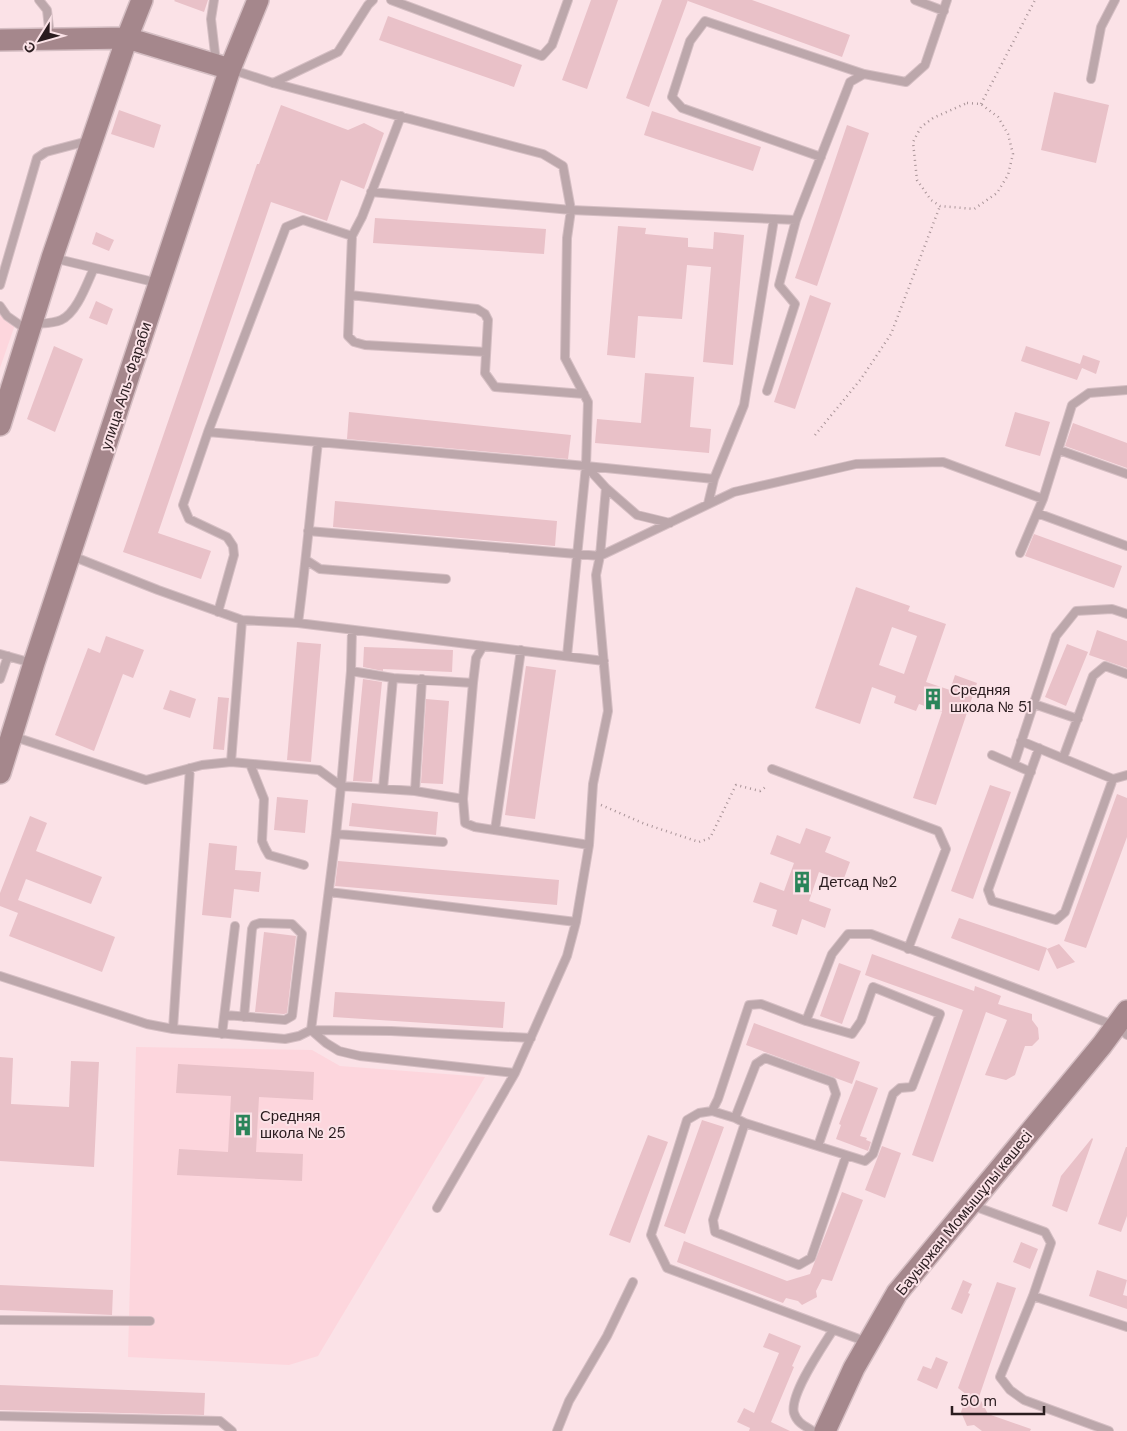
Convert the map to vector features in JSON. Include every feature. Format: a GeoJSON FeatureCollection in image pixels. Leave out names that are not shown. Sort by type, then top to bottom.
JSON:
{"type":"FeatureCollection","features":[{"type":"Feature","properties":{"kind":"main road"},"geometry":{"type":"LineString","coordinates":[[0,425],[52,258],[127,38],[142,0]]}},
{"type":"Feature","properties":{"kind":"main road","name":"улица Аль-Фараби"},"geometry":{"type":"LineString","coordinates":[[0,773],[34,663],[160,283],[223,67],[258,0]]}},
{"type":"Feature","properties":{"kind":"main road"},"geometry":{"type":"LineString","coordinates":[[0,40],[127,38],[223,67]]}},
{"type":"Feature","properties":{"kind":"main road","name":"Бауыржан Момышұлы көшесі"},"geometry":{"type":"LineString","coordinates":[[824,1431],[854,1368],[897,1293],[1102,1045],[1123,1024]]}},
{"type":"Feature","properties":{"kind":"lane"},"geometry":{"type":"LineString","coordinates":[[39,0],[48,10],[50,39]]}},
{"type":"Feature","properties":{"kind":"lane"},"geometry":{"type":"LineString","coordinates":[[214,0],[211,19],[223,67],[273,83],[542,154],[563,166],[571,210],[568,238],[565,358],[588,402],[586,466],[567,656]]}},
{"type":"Feature","properties":{"kind":"lane"},"geometry":{"type":"LineString","coordinates":[[273,83],[338,52],[373,0]]}},
{"type":"Feature","properties":{"kind":"lane"},"geometry":{"type":"LineString","coordinates":[[391,0],[542,56],[552,45],[568,0]]}},
{"type":"Feature","properties":{"kind":"lane"},"geometry":{"type":"LineString","coordinates":[[915,0],[944,11]]}},
{"type":"Feature","properties":{"kind":"lane"},"geometry":{"type":"LineString","coordinates":[[821,157],[682,108],[672,97],[690,41],[706,21],[864,74],[906,82],[924,65],[947,0]]}},
{"type":"Feature","properties":{"kind":"lane"},"geometry":{"type":"LineString","coordinates":[[1091,79],[1101,27],[1115,0]]}},
{"type":"Feature","properties":{"kind":"lane"},"geometry":{"type":"LineString","coordinates":[[767,391],[795,304],[778,285],[796,220],[850,82],[864,74]]}},
{"type":"Feature","properties":{"kind":"lane"},"geometry":{"type":"LineString","coordinates":[[401,116],[362,217],[352,236],[348,336],[354,342],[365,345],[486,352]]}},
{"type":"Feature","properties":{"kind":"lane"},"geometry":{"type":"LineString","coordinates":[[0,285],[38,158],[46,152],[92,140]]}},
{"type":"Feature","properties":{"kind":"lane"},"geometry":{"type":"LineString","coordinates":[[371,192],[571,210],[796,220]]}},
{"type":"Feature","properties":{"kind":"lane"},"geometry":{"type":"LineString","coordinates":[[708,504],[714,480],[744,406],[774,219]]}},
{"type":"Feature","properties":{"kind":"lane"},"geometry":{"type":"LineString","coordinates":[[218,612],[234,555],[233,546],[227,537],[189,519],[183,505],[208,432],[286,227],[303,220],[352,236]]}},
{"type":"Feature","properties":{"kind":"lane"},"geometry":{"type":"LineString","coordinates":[[52,258],[160,283]]}},
{"type":"Feature","properties":{"kind":"lane"},"geometry":{"type":"LineString","coordinates":[[0,306],[7,316],[30,328],[62,320],[74,310],[94,268]]}},
{"type":"Feature","properties":{"kind":"lane"},"geometry":{"type":"LineString","coordinates":[[350,295],[477,309],[485,314],[488,320],[485,372],[496,388],[584,394]]}},
{"type":"Feature","properties":{"kind":"lane"},"geometry":{"type":"LineString","coordinates":[[1020,553],[1043,499],[1072,405],[1088,393],[1127,389]]}},
{"type":"Feature","properties":{"kind":"lane"},"geometry":{"type":"LineString","coordinates":[[208,432],[586,466],[714,480]]}},
{"type":"Feature","properties":{"kind":"lane"},"geometry":{"type":"LineString","coordinates":[[298,623],[318,442]]}},
{"type":"Feature","properties":{"kind":"lane"},"geometry":{"type":"LineString","coordinates":[[1059,450],[1127,474]]}},
{"type":"Feature","properties":{"kind":"lane"},"geometry":{"type":"LineString","coordinates":[[308,532],[600,556],[734,492],[856,464],[943,462],[1043,499]]}},
{"type":"Feature","properties":{"kind":"lane"},"geometry":{"type":"LineString","coordinates":[[586,466],[606,488],[637,515],[670,523]]}},
{"type":"Feature","properties":{"kind":"lane"},"geometry":{"type":"LineString","coordinates":[[438,1208],[515,1073],[567,956],[576,922],[589,845],[593,784],[608,711],[596,575],[600,556],[606,488]]}},
{"type":"Feature","properties":{"kind":"lane"},"geometry":{"type":"LineString","coordinates":[[1037,513],[1127,546]]}},
{"type":"Feature","properties":{"kind":"lane"},"geometry":{"type":"LineString","coordinates":[[70,556],[242,620],[298,623],[604,661]]}},
{"type":"Feature","properties":{"kind":"lane"},"geometry":{"type":"LineString","coordinates":[[306,560],[320,568],[446,579]]}},
{"type":"Feature","properties":{"kind":"lane"},"geometry":{"type":"LineString","coordinates":[[1014,764],[1056,636],[1076,611],[1112,609],[1127,614]]}},
{"type":"Feature","properties":{"kind":"lane"},"geometry":{"type":"LineString","coordinates":[[231,762],[242,620]]}},
{"type":"Feature","properties":{"kind":"lane"},"geometry":{"type":"LineString","coordinates":[[311,1030],[341,786],[351,671],[352,630]]}},
{"type":"Feature","properties":{"kind":"lane"},"geometry":{"type":"LineString","coordinates":[[483,646],[476,658],[462,799],[465,823],[475,827],[589,845]]}},
{"type":"Feature","properties":{"kind":"lane"},"geometry":{"type":"LineString","coordinates":[[495,830],[521,650]]}},
{"type":"Feature","properties":{"kind":"lane"},"geometry":{"type":"LineString","coordinates":[[0,679],[4,655],[34,663]]}},
{"type":"Feature","properties":{"kind":"lane"},"geometry":{"type":"LineString","coordinates":[[1063,758],[1093,676],[1105,666],[1127,674]]}},
{"type":"Feature","properties":{"kind":"lane"},"geometry":{"type":"LineString","coordinates":[[351,671],[393,678],[474,683]]}},
{"type":"Feature","properties":{"kind":"lane"},"geometry":{"type":"LineString","coordinates":[[383,789],[393,678]]}},
{"type":"Feature","properties":{"kind":"lane"},"geometry":{"type":"LineString","coordinates":[[415,790],[422,679]]}},
{"type":"Feature","properties":{"kind":"lane"},"geometry":{"type":"LineString","coordinates":[[1034,704],[1078,719]]}},
{"type":"Feature","properties":{"kind":"lane"},"geometry":{"type":"LineString","coordinates":[[12,736],[146,780],[202,765],[231,762],[319,770],[341,786],[415,790],[462,799]]}},
{"type":"Feature","properties":{"kind":"lane"},"geometry":{"type":"LineString","coordinates":[[1022,741],[1113,778],[1127,774]]}},
{"type":"Feature","properties":{"kind":"lane"},"geometry":{"type":"LineString","coordinates":[[1039,748],[988,890],[992,901],[1056,920],[1065,912],[1113,778]]}},
{"type":"Feature","properties":{"kind":"lane"},"geometry":{"type":"LineString","coordinates":[[992,755],[1031,772]]}},
{"type":"Feature","properties":{"kind":"lane"},"geometry":{"type":"LineString","coordinates":[[250,764],[264,799],[262,841],[265,848],[269,855],[304,865]]}},
{"type":"Feature","properties":{"kind":"lane"},"geometry":{"type":"LineString","coordinates":[[173,1029],[190,768]]}},
{"type":"Feature","properties":{"kind":"lane"},"geometry":{"type":"LineString","coordinates":[[772,770],[938,831],[946,849],[908,948]]}},
{"type":"Feature","properties":{"kind":"lane"},"geometry":{"type":"LineString","coordinates":[[336,834],[443,842]]}},
{"type":"Feature","properties":{"kind":"lane"},"geometry":{"type":"LineString","coordinates":[[329,892],[576,922]]}},
{"type":"Feature","properties":{"kind":"lane"},"geometry":{"type":"LineString","coordinates":[[225,1015],[244,1017],[285,1020],[292,1016],[302,934],[292,924],[254,924],[244,1017]]}},
{"type":"Feature","properties":{"kind":"lane"},"geometry":{"type":"LineString","coordinates":[[222,1034],[235,926]]}},
{"type":"Feature","properties":{"kind":"lane"},"geometry":{"type":"LineString","coordinates":[[806,1021],[832,954],[848,934],[871,934],[1123,1024]]}},
{"type":"Feature","properties":{"kind":"lane"},"geometry":{"type":"LineString","coordinates":[[0,976],[147,1024],[173,1029],[285,1039],[299,1036],[311,1030],[391,1031],[531,1038]]}},
{"type":"Feature","properties":{"kind":"lane"},"geometry":{"type":"LineString","coordinates":[[712,1111],[749,1005],[761,1004],[806,1021],[852,1034],[861,1021],[873,987],[940,1014],[912,1087],[900,1088],[893,1094],[873,1154],[866,1161],[712,1111],[698,1113],[687,1120],[651,1235],[667,1268],[868,1343]]}},
{"type":"Feature","properties":{"kind":"lane"},"geometry":{"type":"LineString","coordinates":[[311,1030],[339,1051],[360,1056],[515,1073]]}},
{"type":"Feature","properties":{"kind":"lane"},"geometry":{"type":"LineString","coordinates":[[735,1118],[756,1064],[766,1058],[832,1082],[836,1094],[818,1146]]}},
{"type":"Feature","properties":{"kind":"lane"},"geometry":{"type":"LineString","coordinates":[[745,1123],[713,1220],[714,1232],[799,1264],[811,1258],[846,1156]]}},
{"type":"Feature","properties":{"kind":"lane"},"geometry":{"type":"LineString","coordinates":[[970,1205],[1045,1232],[1051,1243],[1033,1296],[1000,1377],[1010,1390],[1024,1400],[1109,1431]]}},
{"type":"Feature","properties":{"kind":"lane"},"geometry":{"type":"LineString","coordinates":[[557,1431],[569,1401],[607,1336],[633,1282]]}},
{"type":"Feature","properties":{"kind":"lane"},"geometry":{"type":"LineString","coordinates":[[1033,1296],[1127,1327]]}},
{"type":"Feature","properties":{"kind":"lane"},"geometry":{"type":"LineString","coordinates":[[0,1320],[150,1321]]}},
{"type":"Feature","properties":{"kind":"lane"},"geometry":{"type":"LineString","coordinates":[[813,1431],[800,1424],[794,1412],[798,1389],[833,1330]]}},
{"type":"Feature","properties":{"kind":"lane"},"geometry":{"type":"LineString","coordinates":[[0,1416],[220,1421],[232,1431]]}},
{"type":"Feature","properties":{"kind":"path"},"geometry":{"type":"LineString","coordinates":[[981,104],[1035,0]]}},
{"type":"Feature","properties":{"kind":"path"},"geometry":{"type":"LineString","coordinates":[[967,103],[981,104],[998,117],[1008,134],[1013,154],[1008,175],[997,193],[974,208],[940,206],[931,200],[917,180],[914,142],[921,127],[933,118],[967,103]]}},
{"type":"Feature","properties":{"kind":"path"},"geometry":{"type":"LineString","coordinates":[[815,435],[861,378],[891,334],[940,206]]}},
{"type":"Feature","properties":{"kind":"path"},"geometry":{"type":"LineString","coordinates":[[599,804],[645,824],[699,842],[710,838],[736,785],[760,791],[767,786]]}},
{"type":"Feature","properties":{"kind":"shaded area"},"geometry":{"type":"Polygon","coordinates":[[[0,311],[17,319],[0,368],[0,311]]]}},
{"type":"Feature","properties":{"kind":"shaded area"},"geometry":{"type":"Polygon","coordinates":[[[136,1047],[312,1050],[340,1066],[485,1077],[318,1356],[289,1365],[128,1357],[136,1047]]]}},
{"type":"Feature","properties":{"kind":"building"},"geometry":{"type":"Polygon","coordinates":[[[175,0],[208,0],[204,12],[175,0]]]}},
{"type":"Feature","properties":{"kind":"building"},"geometry":{"type":"Polygon","coordinates":[[[591,0],[618,0],[587,89],[562,80],[591,0]]]}},
{"type":"Feature","properties":{"kind":"building"},"geometry":{"type":"Polygon","coordinates":[[[662,0],[688,0],[649,107],[626,98],[662,0]]]}},
{"type":"Feature","properties":{"kind":"building"},"geometry":{"type":"Polygon","coordinates":[[[688,0],[752,0],[850,35],[842,57],[688,0]]]}},
{"type":"Feature","properties":{"kind":"building"},"geometry":{"type":"Polygon","coordinates":[[[388,16],[522,65],[514,87],[379,40],[388,16]]]}},
{"type":"Feature","properties":{"kind":"building"},"geometry":{"type":"Polygon","coordinates":[[[1054,92],[1109,105],[1096,163],[1041,150],[1054,92]]]}},
{"type":"Feature","properties":{"kind":"building"},"geometry":{"type":"Polygon","coordinates":[[[281,105],[348,130],[364,123],[384,133],[364,189],[341,180],[327,221],[271,202],[158,533],[211,551],[201,579],[123,552],[257,164],[259,164],[281,105]]]}},
{"type":"Feature","properties":{"kind":"building"},"geometry":{"type":"Polygon","coordinates":[[[119,110],[161,125],[154,148],[111,134],[119,110]]]}},
{"type":"Feature","properties":{"kind":"building"},"geometry":{"type":"Polygon","coordinates":[[[652,111],[761,147],[753,171],[644,135],[652,111]]]}},
{"type":"Feature","properties":{"kind":"building"},"geometry":{"type":"Polygon","coordinates":[[[847,125],[869,133],[817,286],[795,278],[847,125]]]}},
{"type":"Feature","properties":{"kind":"building"},"geometry":{"type":"Polygon","coordinates":[[[375,218],[546,229],[544,254],[373,243],[375,218]]]}},
{"type":"Feature","properties":{"kind":"building"},"geometry":{"type":"Polygon","coordinates":[[[618,226],[646,228],[645,234],[688,238],[688,247],[713,249],[714,232],[744,235],[733,365],[703,362],[711,267],[687,265],[682,319],[638,316],[635,358],[607,355],[618,226]]]}},
{"type":"Feature","properties":{"kind":"building"},"geometry":{"type":"Polygon","coordinates":[[[96,232],[114,240],[109,251],[92,244],[96,232]]]}},
{"type":"Feature","properties":{"kind":"building"},"geometry":{"type":"Polygon","coordinates":[[[810,295],[831,303],[795,409],[774,402],[810,295]]]}},
{"type":"Feature","properties":{"kind":"building"},"geometry":{"type":"Polygon","coordinates":[[[96,301],[113,309],[107,325],[89,318],[96,301]]]}},
{"type":"Feature","properties":{"kind":"building"},"geometry":{"type":"Polygon","coordinates":[[[54,346],[83,359],[55,432],[27,419],[54,346]]]}},
{"type":"Feature","properties":{"kind":"building"},"geometry":{"type":"Polygon","coordinates":[[[1026,346],[1080,364],[1083,355],[1100,361],[1096,374],[1082,368],[1077,380],[1021,361],[1026,346]]]}},
{"type":"Feature","properties":{"kind":"building"},"geometry":{"type":"Polygon","coordinates":[[[645,373],[694,377],[690,427],[711,429],[709,453],[595,443],[597,419],[641,423],[645,373]]]}},
{"type":"Feature","properties":{"kind":"building"},"geometry":{"type":"Polygon","coordinates":[[[349,412],[571,435],[568,459],[347,439],[349,412]]]}},
{"type":"Feature","properties":{"kind":"building"},"geometry":{"type":"Polygon","coordinates":[[[1015,412],[1050,422],[1040,456],[1005,446],[1015,412]]]}},
{"type":"Feature","properties":{"kind":"building"},"geometry":{"type":"Polygon","coordinates":[[[1073,423],[1127,443],[1127,468],[1065,446],[1073,423]]]}},
{"type":"Feature","properties":{"kind":"building"},"geometry":{"type":"Polygon","coordinates":[[[335,501],[557,521],[555,546],[333,527],[335,501]]]}},
{"type":"Feature","properties":{"kind":"building"},"geometry":{"type":"Polygon","coordinates":[[[1034,534],[1122,566],[1114,588],[1025,556],[1034,534]]]}},
{"type":"Feature","properties":{"kind":"building","name":"Средняя школа № 51"},"geometry":{"type":"Polygon","coordinates":[[[856,587],[910,606],[908,611],[946,624],[926,682],[950,690],[955,675],[977,683],[936,805],[913,798],[942,712],[919,704],[916,711],[894,703],[896,696],[872,687],[860,724],[815,708],[856,587]],[[892,627],[879,665],[904,674],[917,636],[892,627]]]}},
{"type":"Feature","properties":{"kind":"building"},"geometry":{"type":"Polygon","coordinates":[[[1097,630],[1127,641],[1127,668],[1089,655],[1097,630]]]}},
{"type":"Feature","properties":{"kind":"building"},"geometry":{"type":"Polygon","coordinates":[[[106,636],[144,650],[133,678],[123,674],[94,751],[55,735],[88,648],[100,653],[106,636]]]}},
{"type":"Feature","properties":{"kind":"building"},"geometry":{"type":"Polygon","coordinates":[[[297,642],[321,644],[311,762],[287,760],[297,642]]]}},
{"type":"Feature","properties":{"kind":"building"},"geometry":{"type":"Polygon","coordinates":[[[1067,644],[1088,652],[1066,706],[1045,697],[1067,644]]]}},
{"type":"Feature","properties":{"kind":"building"},"geometry":{"type":"Polygon","coordinates":[[[364,647],[453,650],[452,672],[383,669],[383,671],[363,667],[364,647]]]}},
{"type":"Feature","properties":{"kind":"building"},"geometry":{"type":"Polygon","coordinates":[[[526,666],[556,670],[535,819],[505,815],[526,666]]]}},
{"type":"Feature","properties":{"kind":"building"},"geometry":{"type":"Polygon","coordinates":[[[363,679],[382,682],[372,782],[353,781],[363,679]]]}},
{"type":"Feature","properties":{"kind":"building"},"geometry":{"type":"Polygon","coordinates":[[[170,690],[196,699],[190,718],[163,709],[170,690]]]}},
{"type":"Feature","properties":{"kind":"building"},"geometry":{"type":"Polygon","coordinates":[[[218,697],[229,698],[224,750],[213,749],[218,697]]]}},
{"type":"Feature","properties":{"kind":"building"},"geometry":{"type":"Polygon","coordinates":[[[426,699],[449,701],[443,784],[421,783],[426,699]]]}},
{"type":"Feature","properties":{"kind":"building"},"geometry":{"type":"Polygon","coordinates":[[[990,785],[1011,792],[973,899],[951,891],[990,785]]]}},
{"type":"Feature","properties":{"kind":"building"},"geometry":{"type":"Polygon","coordinates":[[[1117,794],[1127,798],[1127,837],[1086,948],[1064,941],[1117,794]]]}},
{"type":"Feature","properties":{"kind":"building"},"geometry":{"type":"Polygon","coordinates":[[[277,797],[308,800],[305,833],[274,830],[277,797]]]}},
{"type":"Feature","properties":{"kind":"building"},"geometry":{"type":"Polygon","coordinates":[[[352,803],[438,812],[436,835],[349,826],[352,803]]]}},
{"type":"Feature","properties":{"kind":"building"},"geometry":{"type":"Polygon","coordinates":[[[30,816],[47,823],[36,851],[102,877],[91,904],[26,879],[18,900],[115,937],[102,972],[9,936],[18,913],[0,906],[0,893],[30,816]]]}},
{"type":"Feature","properties":{"kind":"building","name":"Детсад №2"},"geometry":{"type":"Polygon","coordinates":[[[806,828],[831,837],[825,852],[850,862],[843,881],[819,872],[809,901],[831,909],[825,928],[802,919],[797,935],[772,926],[777,910],[753,902],[760,882],[784,891],[794,863],[770,854],[777,835],[800,844],[806,828]]]}},
{"type":"Feature","properties":{"kind":"building"},"geometry":{"type":"Polygon","coordinates":[[[209,843],[237,846],[235,870],[261,872],[259,892],[234,889],[231,918],[202,915],[209,843]]]}},
{"type":"Feature","properties":{"kind":"building"},"geometry":{"type":"Polygon","coordinates":[[[338,861],[559,880],[557,905],[335,886],[338,861]]]}},
{"type":"Feature","properties":{"kind":"building"},"geometry":{"type":"Polygon","coordinates":[[[959,918],[1047,948],[1039,971],[951,938],[959,918]]]}},
{"type":"Feature","properties":{"kind":"building"},"geometry":{"type":"Polygon","coordinates":[[[264,932],[296,936],[287,1013],[284,1014],[255,1012],[264,932]]]}},
{"type":"Feature","properties":{"kind":"building"},"geometry":{"type":"Polygon","coordinates":[[[1059,944],[1075,962],[1057,969],[1047,949],[1059,944]]]}},
{"type":"Feature","properties":{"kind":"building"},"geometry":{"type":"Polygon","coordinates":[[[872,954],[974,991],[975,986],[1001,996],[998,1004],[1032,1014],[1032,1020],[1038,1028],[1039,1039],[1032,1046],[1025,1046],[1015,1075],[1006,1080],[985,1075],[1007,1020],[986,1012],[933,1162],[912,1155],[963,1010],[865,975],[872,954]]]}},
{"type":"Feature","properties":{"kind":"building"},"geometry":{"type":"Polygon","coordinates":[[[839,963],[861,971],[842,1024],[820,1016],[839,963]]]}},
{"type":"Feature","properties":{"kind":"building"},"geometry":{"type":"Polygon","coordinates":[[[335,992],[505,1002],[503,1028],[333,1017],[335,992]]]}},
{"type":"Feature","properties":{"kind":"building"},"geometry":{"type":"Polygon","coordinates":[[[754,1023],[860,1062],[852,1084],[746,1045],[754,1023]]]}},
{"type":"Feature","properties":{"kind":"building"},"geometry":{"type":"Polygon","coordinates":[[[0,1057],[13,1058],[11,1104],[69,1107],[71,1061],[99,1062],[94,1167],[0,1161],[0,1057]]]}},
{"type":"Feature","properties":{"kind":"building","name":"Средняя школа № 25"},"geometry":{"type":"Polygon","coordinates":[[[178,1064],[314,1072],[313,1100],[259,1097],[256,1152],[303,1154],[302,1181],[177,1175],[179,1149],[228,1152],[231,1096],[176,1093],[178,1064]]]}},
{"type":"Feature","properties":{"kind":"building"},"geometry":{"type":"Polygon","coordinates":[[[856,1080],[878,1088],[860,1136],[867,1138],[866,1140],[871,1142],[868,1151],[836,1139],[841,1125],[839,1124],[856,1080]]]}},
{"type":"Feature","properties":{"kind":"building"},"geometry":{"type":"Polygon","coordinates":[[[702,1120],[724,1127],[685,1234],[664,1226],[702,1120]]]}},
{"type":"Feature","properties":{"kind":"building"},"geometry":{"type":"Polygon","coordinates":[[[648,1135],[668,1142],[630,1243],[609,1235],[648,1135]]]}},
{"type":"Feature","properties":{"kind":"building"},"geometry":{"type":"Polygon","coordinates":[[[1092,1138],[1067,1212],[1052,1206],[1061,1176],[1092,1138]]]}},
{"type":"Feature","properties":{"kind":"building"},"geometry":{"type":"Polygon","coordinates":[[[882,1146],[901,1153],[885,1198],[865,1190],[882,1146]]]}},
{"type":"Feature","properties":{"kind":"building"},"geometry":{"type":"Polygon","coordinates":[[[1126,1147],[1127,1216],[1121,1232],[1098,1224],[1126,1147]]]}},
{"type":"Feature","properties":{"kind":"building"},"geometry":{"type":"Polygon","coordinates":[[[842,1192],[863,1200],[832,1281],[822,1279],[816,1291],[817,1297],[802,1305],[798,1301],[786,1298],[783,1303],[677,1262],[684,1241],[787,1281],[810,1274],[842,1192]]]}},
{"type":"Feature","properties":{"kind":"building"},"geometry":{"type":"Polygon","coordinates":[[[1021,1242],[1038,1249],[1030,1269],[1013,1262],[1021,1242]]]}},
{"type":"Feature","properties":{"kind":"building"},"geometry":{"type":"Polygon","coordinates":[[[1097,1270],[1127,1280],[1123,1295],[1127,1296],[1127,1309],[1089,1296],[1097,1270]]]}},
{"type":"Feature","properties":{"kind":"building"},"geometry":{"type":"Polygon","coordinates":[[[963,1280],[972,1284],[962,1314],[951,1309],[963,1280]]]}},
{"type":"Feature","properties":{"kind":"building"},"geometry":{"type":"Polygon","coordinates":[[[997,1282],[1016,1288],[979,1397],[988,1414],[1031,1429],[1030,1431],[982,1431],[974,1425],[967,1426],[961,1412],[967,1395],[958,1388],[997,1282]]]}},
{"type":"Feature","properties":{"kind":"building"},"geometry":{"type":"Polygon","coordinates":[[[0,1285],[113,1290],[112,1315],[0,1310],[0,1285]]]}},
{"type":"Feature","properties":{"kind":"building"},"geometry":{"type":"Polygon","coordinates":[[[769,1333],[801,1346],[771,1422],[790,1431],[749,1431],[750,1428],[737,1422],[744,1408],[754,1413],[779,1353],[763,1347],[769,1333]]]}},
{"type":"Feature","properties":{"kind":"building"},"geometry":{"type":"Polygon","coordinates":[[[936,1357],[948,1362],[937,1389],[917,1380],[923,1366],[931,1369],[936,1357]]]}},
{"type":"Feature","properties":{"kind":"building"},"geometry":{"type":"Polygon","coordinates":[[[0,1385],[205,1393],[204,1415],[0,1410],[0,1385]]]}},
{"type":"Feature","properties":{"kind":"place","name":"Средняя школа № 51"},"geometry":{"type":"Point","coordinates":[933,699]}},
{"type":"Feature","properties":{"kind":"place","name":"Детсад №2"},"geometry":{"type":"Point","coordinates":[802,882]}},
{"type":"Feature","properties":{"kind":"place","name":"Средняя школа № 25"},"geometry":{"type":"Point","coordinates":[243,1125]}}]}
